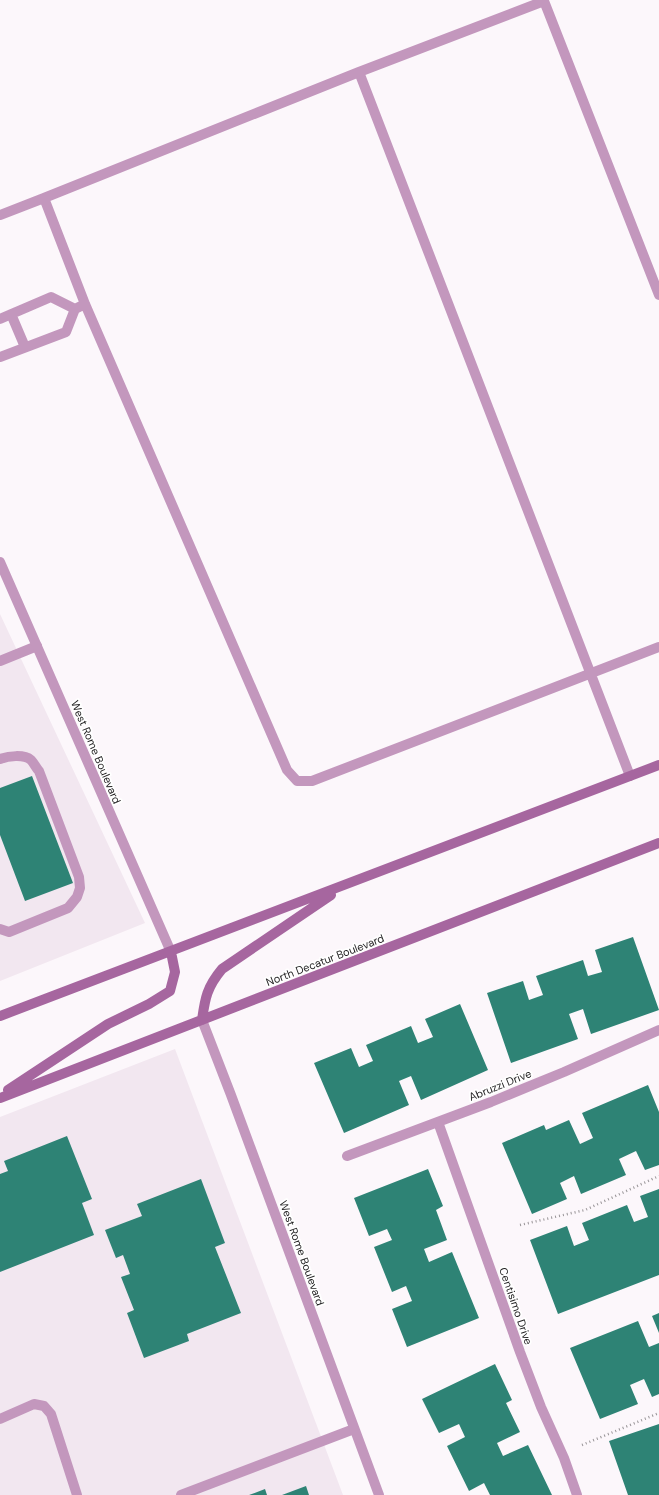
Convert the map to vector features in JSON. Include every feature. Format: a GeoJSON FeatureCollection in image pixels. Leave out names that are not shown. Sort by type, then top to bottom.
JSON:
{"type":"FeatureCollection","features":[{"type":"Feature","properties":{"kind":"main road"},"geometry":{"type":"LineString","coordinates":[[0,1016],[659,766]]}},
{"type":"Feature","properties":{"kind":"main road","name":"North Decatur Boulevard"},"geometry":{"type":"LineString","coordinates":[[0,1097],[659,843]]}},
{"type":"Feature","properties":{"kind":"main road"},"geometry":{"type":"LineString","coordinates":[[202,1020],[206,995],[213,979],[222,969],[344,886]]}},
{"type":"Feature","properties":{"kind":"main road"},"geometry":{"type":"LineString","coordinates":[[0,1097],[108,1024],[149,1004],[170,991],[176,972],[171,952]]}},
{"type":"Feature","properties":{"kind":"street"},"geometry":{"type":"LineString","coordinates":[[0,215],[359,72],[544,1],[659,296]]}},
{"type":"Feature","properties":{"kind":"street"},"geometry":{"type":"LineString","coordinates":[[359,72],[630,776]]}},
{"type":"Feature","properties":{"kind":"street"},"geometry":{"type":"LineString","coordinates":[[44,198],[85,304],[287,770],[297,781],[312,781],[659,647]]}},
{"type":"Feature","properties":{"kind":"street"},"geometry":{"type":"LineString","coordinates":[[0,319],[51,297],[75,309]]}},
{"type":"Feature","properties":{"kind":"street"},"geometry":{"type":"LineString","coordinates":[[0,357],[66,332],[75,309],[85,304]]}},
{"type":"Feature","properties":{"kind":"street"},"geometry":{"type":"LineString","coordinates":[[11,314],[25,348]]}},
{"type":"Feature","properties":{"kind":"street","name":"West Rome Boulevard"},"geometry":{"type":"LineString","coordinates":[[0,562],[171,952]]}},
{"type":"Feature","properties":{"kind":"street"},"geometry":{"type":"LineString","coordinates":[[0,661],[37,646]]}},
{"type":"Feature","properties":{"kind":"street"},"geometry":{"type":"LineString","coordinates":[[0,759],[5,757],[23,756],[31,760],[38,771],[80,877],[80,888],[78,897],[68,908],[9,932],[0,929]]}},
{"type":"Feature","properties":{"kind":"street","name":"West Rome Boulevard"},"geometry":{"type":"LineString","coordinates":[[202,1020],[234,1102],[379,1495]]}},
{"type":"Feature","properties":{"kind":"street","name":"Abruzzi Drive"},"geometry":{"type":"LineString","coordinates":[[347,1156],[564,1072],[659,1030]]}},
{"type":"Feature","properties":{"kind":"street","name":"Centisimo Drive"},"geometry":{"type":"LineString","coordinates":[[438,1122],[520,1352],[541,1407],[564,1458],[577,1495]]}},
{"type":"Feature","properties":{"kind":"street"},"geometry":{"type":"LineString","coordinates":[[0,1419],[34,1404],[44,1406],[51,1414],[77,1495]]}},
{"type":"Feature","properties":{"kind":"street"},"geometry":{"type":"LineString","coordinates":[[181,1495],[354,1429]]}},
{"type":"Feature","properties":{"kind":"path"},"geometry":{"type":"LineString","coordinates":[[520,1225],[585,1210],[659,1176]]}},
{"type":"Feature","properties":{"kind":"path"},"geometry":{"type":"LineString","coordinates":[[582,1445],[659,1413]]}},
{"type":"Feature","properties":{"kind":"shaded area"},"geometry":{"type":"Polygon","coordinates":[[[0,614],[145,923],[0,981],[0,614]]]}},
{"type":"Feature","properties":{"kind":"shaded area"},"geometry":{"type":"Polygon","coordinates":[[[175,1049],[343,1495],[0,1495],[0,1117],[175,1049]]]}},
{"type":"Feature","properties":{"kind":"building"},"geometry":{"type":"Polygon","coordinates":[[[32,776],[73,883],[25,901],[0,835],[0,788],[32,776]]]}},
{"type":"Feature","properties":{"kind":"building"},"geometry":{"type":"Polygon","coordinates":[[[633,937],[659,1010],[591,1034],[583,1009],[569,1014],[578,1039],[511,1063],[487,993],[523,981],[529,1000],[543,995],[536,976],[583,960],[588,976],[602,972],[595,950],[633,937]]]}},
{"type":"Feature","properties":{"kind":"building"},"geometry":{"type":"Polygon","coordinates":[[[460,1004],[488,1070],[421,1100],[411,1076],[399,1081],[409,1105],[344,1133],[314,1063],[351,1048],[359,1067],[373,1061],[366,1045],[411,1026],[418,1043],[433,1037],[425,1019],[460,1004]]]}},
{"type":"Feature","properties":{"kind":"building"},"geometry":{"type":"Polygon","coordinates":[[[648,1085],[659,1112],[659,1165],[645,1170],[636,1151],[619,1159],[626,1175],[581,1194],[574,1176],[560,1183],[567,1199],[532,1214],[502,1143],[544,1125],[546,1130],[569,1120],[580,1144],[593,1138],[582,1113],[648,1085]]]}},
{"type":"Feature","properties":{"kind":"building"},"geometry":{"type":"Polygon","coordinates":[[[67,1136],[92,1199],[82,1203],[94,1235],[0,1272],[0,1174],[8,1171],[4,1161],[67,1136]]]}},
{"type":"Feature","properties":{"kind":"building"},"geometry":{"type":"Polygon","coordinates":[[[428,1169],[443,1206],[436,1210],[447,1240],[424,1249],[429,1262],[452,1252],[479,1318],[407,1347],[392,1309],[412,1301],[406,1286],[392,1292],[374,1247],[392,1240],[387,1229],[369,1236],[354,1198],[428,1169]]]}},
{"type":"Feature","properties":{"kind":"building"},"geometry":{"type":"Polygon","coordinates":[[[201,1179],[225,1243],[215,1247],[241,1313],[187,1334],[189,1341],[144,1358],[127,1313],[134,1310],[121,1277],[130,1274],[123,1255],[116,1258],[105,1230],[142,1216],[137,1204],[201,1179]]]}},
{"type":"Feature","properties":{"kind":"building"},"geometry":{"type":"Polygon","coordinates":[[[659,1189],[659,1275],[558,1314],[530,1240],[567,1226],[574,1246],[589,1240],[582,1223],[627,1205],[634,1222],[648,1217],[640,1196],[659,1189]]]}},
{"type":"Feature","properties":{"kind":"building"},"geometry":{"type":"Polygon","coordinates":[[[659,1313],[659,1333],[652,1316],[659,1313]]]}},
{"type":"Feature","properties":{"kind":"building"},"geometry":{"type":"Polygon","coordinates":[[[638,1321],[649,1347],[659,1343],[659,1394],[652,1397],[644,1379],[630,1385],[638,1404],[600,1419],[570,1348],[638,1321]]]}},
{"type":"Feature","properties":{"kind":"building"},"geometry":{"type":"Polygon","coordinates":[[[495,1364],[512,1400],[506,1403],[520,1432],[497,1443],[503,1456],[528,1445],[552,1495],[490,1495],[484,1483],[469,1491],[447,1446],[465,1437],[459,1424],[439,1433],[422,1399],[495,1364]]]}},
{"type":"Feature","properties":{"kind":"building"},"geometry":{"type":"Polygon","coordinates":[[[659,1424],[659,1495],[628,1495],[609,1441],[659,1424]]]}},
{"type":"Feature","properties":{"kind":"building"},"geometry":{"type":"Polygon","coordinates":[[[306,1486],[309,1495],[282,1495],[306,1486]]]}},
{"type":"Feature","properties":{"kind":"building"},"geometry":{"type":"Polygon","coordinates":[[[265,1489],[267,1495],[249,1495],[265,1489]]]}}]}
